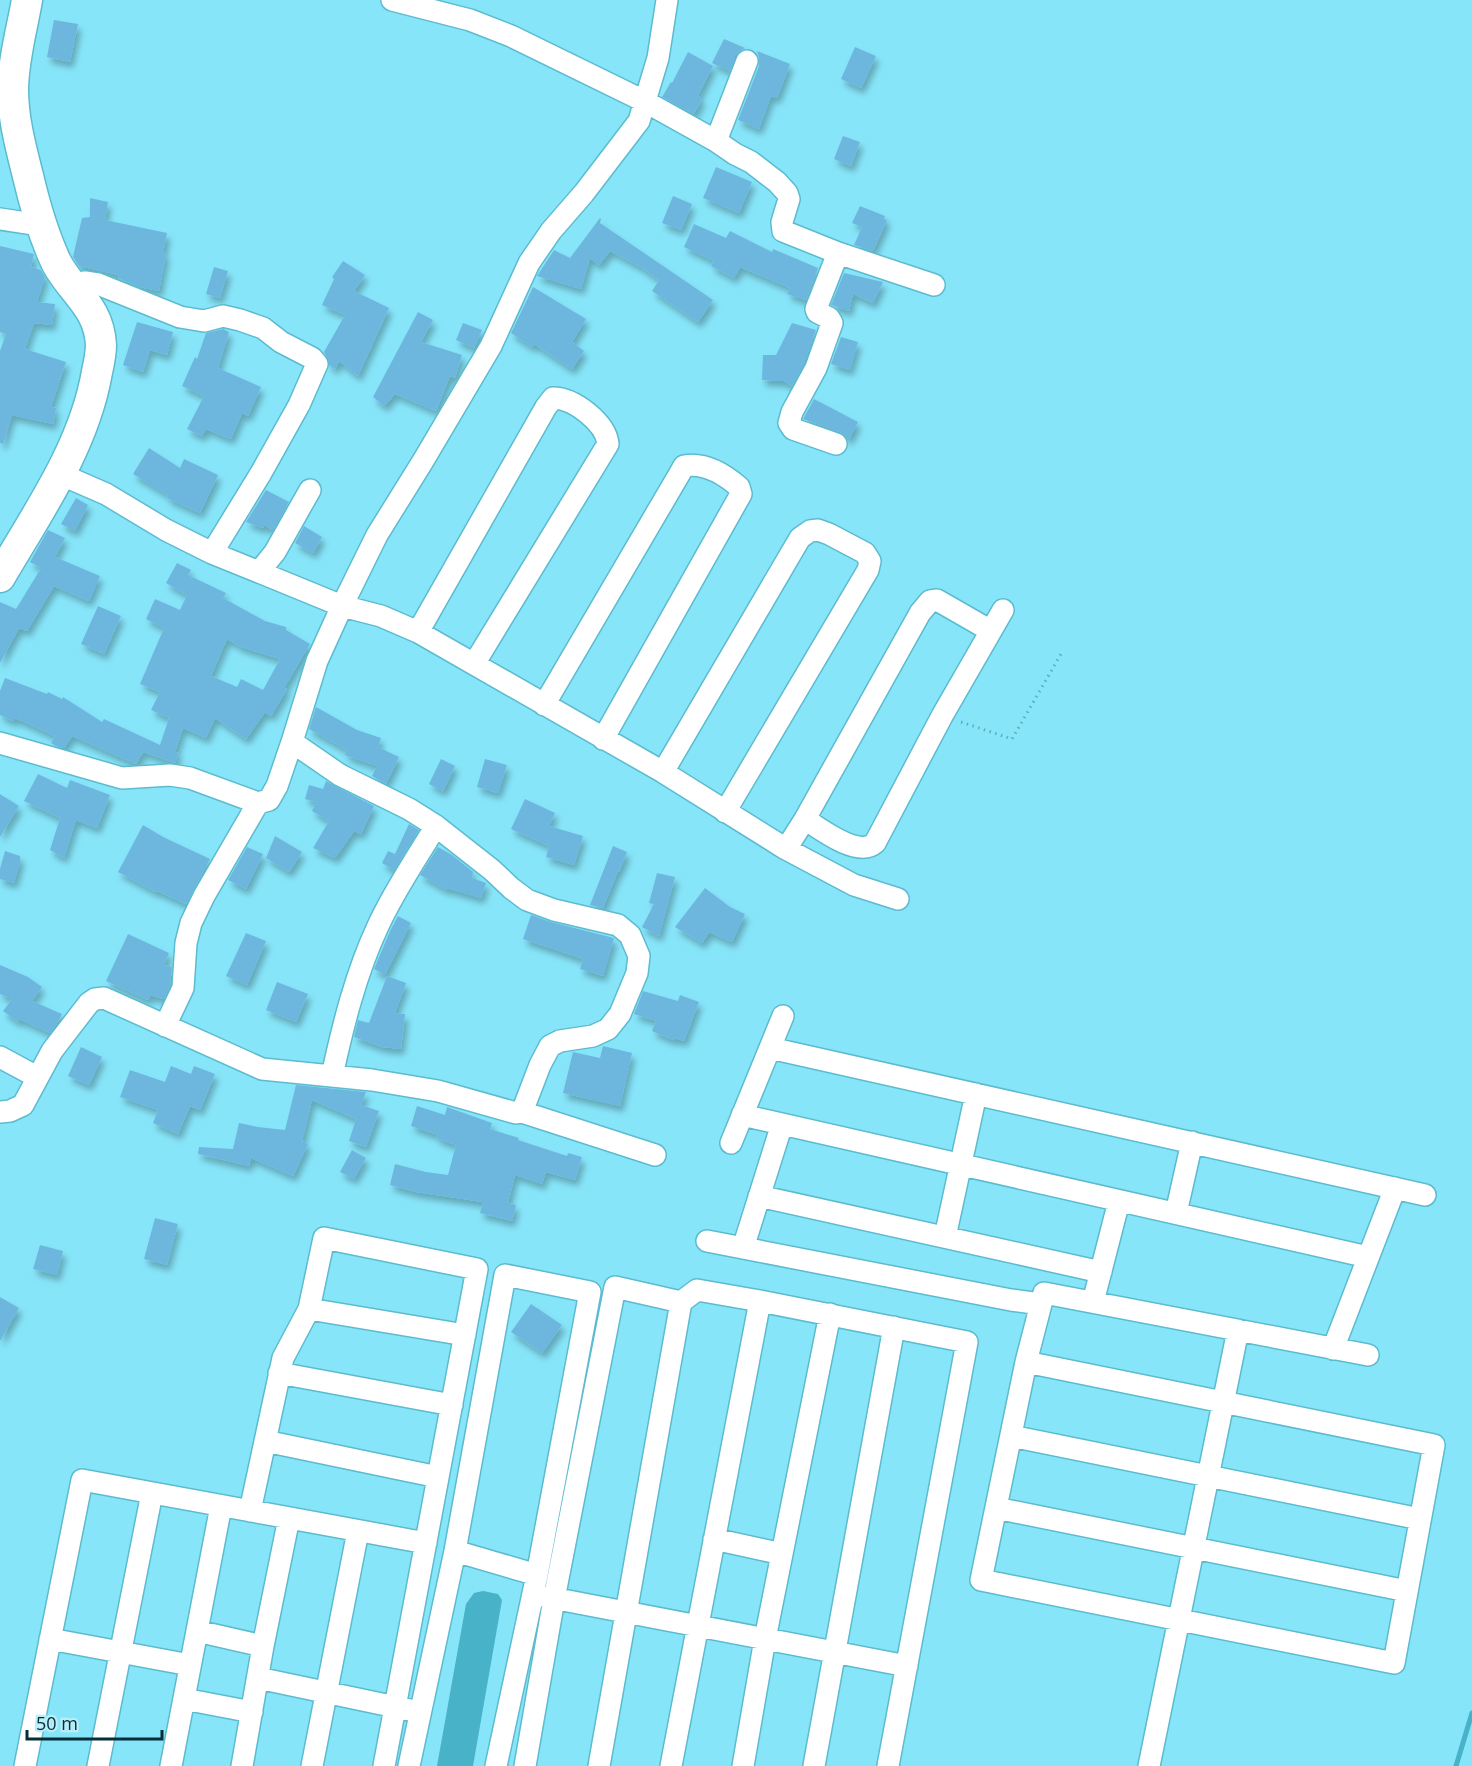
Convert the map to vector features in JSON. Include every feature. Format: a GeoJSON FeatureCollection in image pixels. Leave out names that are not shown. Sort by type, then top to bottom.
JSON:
{"type":"FeatureCollection","features":[{"type":"Feature","properties":{"kind":"main road"},"geometry":{"type":"LineString","coordinates":[[0,577],[60,474],[79,435],[90,404],[100,354],[99,332],[92,311],[58,265],[40,225],[23,159],[13,88],[27,0]]}},
{"type":"Feature","properties":{"kind":"street"},"geometry":{"type":"LineString","coordinates":[[392,0],[470,20],[511,36],[646,102],[751,162],[777,182],[787,193],[789,203],[782,222],[783,231],[838,253],[934,285]]}},
{"type":"Feature","properties":{"kind":"street"},"geometry":{"type":"LineString","coordinates":[[0,743],[122,778],[170,775],[190,778],[258,803],[269,800],[277,786],[317,661],[377,535],[491,346],[529,263],[546,238],[639,121],[658,58],[667,0]]}},
{"type":"Feature","properties":{"kind":"street"},"geometry":{"type":"LineString","coordinates":[[716,141],[747,61]]}},
{"type":"Feature","properties":{"kind":"street"},"geometry":{"type":"LineString","coordinates":[[0,219],[40,225]]}},
{"type":"Feature","properties":{"kind":"street"},"geometry":{"type":"LineString","coordinates":[[836,444],[793,429],[789,423],[792,412],[816,368],[832,323],[816,309],[838,253]]}},
{"type":"Feature","properties":{"kind":"street"},"geometry":{"type":"LineString","coordinates":[[72,284],[86,282],[98,284],[180,317],[196,321],[223,316],[240,320],[263,328],[281,342],[312,358],[317,364],[299,405],[212,553]]}},
{"type":"Feature","properties":{"kind":"street"},"geometry":{"type":"LineString","coordinates":[[418,632],[546,407],[553,398],[562,398],[572,402],[599,425],[608,436],[608,444],[474,664]]}},
{"type":"Feature","properties":{"kind":"street"},"geometry":{"type":"LineString","coordinates":[[544,705],[684,466],[700,466],[713,470],[740,487],[741,494],[603,738]]}},
{"type":"Feature","properties":{"kind":"street"},"geometry":{"type":"LineString","coordinates":[[60,474],[106,494],[166,530],[212,553],[342,606],[381,616],[418,632],[663,772],[786,849],[854,885],[898,899]]}},
{"type":"Feature","properties":{"kind":"street"},"geometry":{"type":"LineString","coordinates":[[259,572],[275,552],[310,490]]}},
{"type":"Feature","properties":{"kind":"street"},"geometry":{"type":"LineString","coordinates":[[663,772],[800,538],[810,531],[818,530],[865,553],[870,561],[868,570],[725,812]]}},
{"type":"Feature","properties":{"kind":"street"},"geometry":{"type":"LineString","coordinates":[[786,849],[920,613],[930,601],[937,600],[991,631]]}},
{"type":"Feature","properties":{"kind":"street"},"geometry":{"type":"LineString","coordinates":[[805,819],[834,838],[862,848],[869,848],[880,835],[942,716],[1003,610]]}},
{"type":"Feature","properties":{"kind":"street"},"geometry":{"type":"LineString","coordinates":[[292,742],[340,775],[409,809],[436,826],[526,900],[554,910],[618,925],[630,935],[639,956],[637,973],[620,1014],[608,1029],[593,1036],[560,1041],[550,1046],[522,1112]]}},
{"type":"Feature","properties":{"kind":"street"},"geometry":{"type":"LineString","coordinates":[[165,1026],[183,988],[186,943],[191,923],[204,896],[258,803]]}},
{"type":"Feature","properties":{"kind":"street"},"geometry":{"type":"LineString","coordinates":[[332,1076],[345,1023],[377,926],[436,826]]}},
{"type":"Feature","properties":{"kind":"street"},"geometry":{"type":"LineString","coordinates":[[0,1112],[10,1112],[23,1105],[52,1051],[89,1003],[95,999],[104,998],[262,1069],[372,1080],[438,1091],[516,1113],[522,1112],[655,1155]]}},
{"type":"Feature","properties":{"kind":"street"},"geometry":{"type":"LineString","coordinates":[[731,1143],[783,1016]]}},
{"type":"Feature","properties":{"kind":"street"},"geometry":{"type":"LineString","coordinates":[[770,1048],[1425,1195]]}},
{"type":"Feature","properties":{"kind":"street"},"geometry":{"type":"LineString","coordinates":[[0,1057],[37,1077]]}},
{"type":"Feature","properties":{"kind":"street"},"geometry":{"type":"LineString","coordinates":[[945,1238],[976,1094]]}},
{"type":"Feature","properties":{"kind":"street"},"geometry":{"type":"LineString","coordinates":[[742,1115],[1368,1257]]}},
{"type":"Feature","properties":{"kind":"street"},"geometry":{"type":"LineString","coordinates":[[743,1248],[782,1124]]}},
{"type":"Feature","properties":{"kind":"street"},"geometry":{"type":"LineString","coordinates":[[1176,1213],[1192,1142]]}},
{"type":"Feature","properties":{"kind":"street"},"geometry":{"type":"LineString","coordinates":[[1333,1349],[1395,1188]]}},
{"type":"Feature","properties":{"kind":"street"},"geometry":{"type":"LineString","coordinates":[[759,1196],[1101,1272]]}},
{"type":"Feature","properties":{"kind":"street"},"geometry":{"type":"LineString","coordinates":[[1093,1302],[1119,1200]]}},
{"type":"Feature","properties":{"kind":"street"},"geometry":{"type":"LineString","coordinates":[[250,1511],[283,1358],[309,1309],[324,1238],[477,1269],[384,1766]]}},
{"type":"Feature","properties":{"kind":"street"},"geometry":{"type":"LineString","coordinates":[[707,1241],[1041,1304]]}},
{"type":"Feature","properties":{"kind":"street"},"geometry":{"type":"LineString","coordinates":[[409,1766],[455,1551],[505,1275],[590,1292],[535,1585],[496,1766]]}},
{"type":"Feature","properties":{"kind":"street"},"geometry":{"type":"LineString","coordinates":[[525,1766],[554,1599],[615,1287],[681,1302]]}},
{"type":"Feature","properties":{"kind":"street"},"geometry":{"type":"LineString","coordinates":[[599,1766],[681,1302],[697,1290],[760,1300],[967,1342],[888,1766]]}},
{"type":"Feature","properties":{"kind":"street"},"geometry":{"type":"LineString","coordinates":[[1026,1362],[1434,1445],[1394,1663],[981,1580],[1026,1362],[1044,1293],[1368,1355]]}},
{"type":"Feature","properties":{"kind":"street"},"geometry":{"type":"LineString","coordinates":[[671,1766],[760,1300]]}},
{"type":"Feature","properties":{"kind":"street"},"geometry":{"type":"LineString","coordinates":[[309,1309],[465,1335]]}},
{"type":"Feature","properties":{"kind":"street"},"geometry":{"type":"LineString","coordinates":[[743,1766],[765,1639],[830,1314]]}},
{"type":"Feature","properties":{"kind":"street"},"geometry":{"type":"LineString","coordinates":[[814,1766],[894,1327]]}},
{"type":"Feature","properties":{"kind":"street"},"geometry":{"type":"LineString","coordinates":[[1149,1766],[1238,1330]]}},
{"type":"Feature","properties":{"kind":"street"},"geometry":{"type":"LineString","coordinates":[[279,1373],[452,1405]]}},
{"type":"Feature","properties":{"kind":"street"},"geometry":{"type":"LineString","coordinates":[[1011,1436],[1420,1519]]}},
{"type":"Feature","properties":{"kind":"street"},"geometry":{"type":"LineString","coordinates":[[265,1441],[438,1477]]}},
{"type":"Feature","properties":{"kind":"street"},"geometry":{"type":"LineString","coordinates":[[25,1766],[82,1480],[426,1543]]}},
{"type":"Feature","properties":{"kind":"street"},"geometry":{"type":"LineString","coordinates":[[98,1766],[152,1493]]}},
{"type":"Feature","properties":{"kind":"street"},"geometry":{"type":"LineString","coordinates":[[171,1766],[221,1506]]}},
{"type":"Feature","properties":{"kind":"street"},"geometry":{"type":"LineString","coordinates":[[996,1508],[1407,1590]]}},
{"type":"Feature","properties":{"kind":"street"},"geometry":{"type":"LineString","coordinates":[[242,1766],[289,1518]]}},
{"type":"Feature","properties":{"kind":"street"},"geometry":{"type":"LineString","coordinates":[[312,1766],[358,1530]]}},
{"type":"Feature","properties":{"kind":"street"},"geometry":{"type":"LineString","coordinates":[[714,1539],[782,1554]]}},
{"type":"Feature","properties":{"kind":"street"},"geometry":{"type":"LineString","coordinates":[[455,1551],[535,1585],[554,1599],[907,1666]]}},
{"type":"Feature","properties":{"kind":"street"},"geometry":{"type":"LineString","coordinates":[[197,1630],[263,1646]]}},
{"type":"Feature","properties":{"kind":"street"},"geometry":{"type":"LineString","coordinates":[[50,1639],[190,1665]]}},
{"type":"Feature","properties":{"kind":"street"},"geometry":{"type":"LineString","coordinates":[[258,1678],[420,1712]]}},
{"type":"Feature","properties":{"kind":"street"},"geometry":{"type":"LineString","coordinates":[[184,1699],[252,1712]]}},
{"type":"Feature","properties":{"kind":"path"},"geometry":{"type":"LineString","coordinates":[[942,716],[1012,739],[1061,654]]}},
{"type":"Feature","properties":{"kind":"water"},"geometry":{"type":"Polygon","coordinates":[[[483,1591],[498,1594],[502,1600],[473,1766],[437,1766],[466,1604],[474,1593],[483,1591]]]}},
{"type":"Feature","properties":{"kind":"building"},"geometry":{"type":"Polygon","coordinates":[[[54,20],[78,24],[70,62],[47,57],[54,20]]]}},
{"type":"Feature","properties":{"kind":"building"},"geometry":{"type":"Polygon","coordinates":[[[724,39],[745,48],[735,56],[730,71],[712,63],[724,39]]]}},
{"type":"Feature","properties":{"kind":"building"},"geometry":{"type":"Polygon","coordinates":[[[855,47],[876,56],[861,88],[841,79],[855,47]]]}},
{"type":"Feature","properties":{"kind":"building"},"geometry":{"type":"Polygon","coordinates":[[[757,51],[790,64],[777,98],[771,96],[759,129],[738,120],[759,66],[757,51]]]}},
{"type":"Feature","properties":{"kind":"building"},"geometry":{"type":"Polygon","coordinates":[[[688,52],[713,66],[698,96],[702,99],[694,114],[662,97],[688,52]]]}},
{"type":"Feature","properties":{"kind":"building"},"geometry":{"type":"Polygon","coordinates":[[[843,136],[860,142],[851,166],[834,159],[843,136]]]}},
{"type":"Feature","properties":{"kind":"building"},"geometry":{"type":"Polygon","coordinates":[[[716,167],[752,182],[739,213],[703,198],[716,167]]]}},
{"type":"Feature","properties":{"kind":"building"},"geometry":{"type":"Polygon","coordinates":[[[673,196],[692,204],[681,230],[662,223],[673,196]]]}},
{"type":"Feature","properties":{"kind":"building"},"geometry":{"type":"Polygon","coordinates":[[[90,198],[108,202],[105,220],[167,233],[163,253],[166,254],[159,291],[139,287],[118,278],[119,275],[79,266],[73,257],[82,218],[90,217],[90,198]]]}},
{"type":"Feature","properties":{"kind":"building"},"geometry":{"type":"Polygon","coordinates":[[[860,206],[885,216],[884,219],[887,220],[873,251],[854,245],[862,227],[852,223],[860,206]]]}},
{"type":"Feature","properties":{"kind":"building"},"geometry":{"type":"Polygon","coordinates":[[[600,218],[600,223],[713,300],[698,322],[652,291],[659,280],[641,267],[610,251],[599,265],[590,258],[581,289],[537,276],[554,250],[570,258],[600,218]]]}},
{"type":"Feature","properties":{"kind":"building"},"geometry":{"type":"Polygon","coordinates":[[[694,224],[726,238],[730,231],[772,252],[773,249],[818,268],[806,300],[787,294],[790,288],[740,267],[734,278],[711,266],[714,261],[684,247],[694,224]]]}},
{"type":"Feature","properties":{"kind":"building"},"geometry":{"type":"Polygon","coordinates":[[[0,246],[34,254],[31,267],[41,270],[45,277],[37,302],[55,304],[52,325],[34,323],[25,349],[66,362],[51,407],[56,408],[53,424],[12,415],[3,444],[0,443],[0,351],[6,334],[0,332],[0,246]]]}},
{"type":"Feature","properties":{"kind":"building"},"geometry":{"type":"Polygon","coordinates":[[[343,261],[365,275],[354,291],[389,308],[358,376],[339,361],[335,369],[329,365],[324,352],[345,315],[322,305],[334,279],[332,277],[343,261]]]}},
{"type":"Feature","properties":{"kind":"building"},"geometry":{"type":"Polygon","coordinates":[[[214,267],[228,271],[220,298],[206,294],[214,267]]]}},
{"type":"Feature","properties":{"kind":"building"},"geometry":{"type":"Polygon","coordinates":[[[844,273],[883,282],[873,303],[853,294],[849,311],[831,305],[844,273]]]}},
{"type":"Feature","properties":{"kind":"building"},"geometry":{"type":"Polygon","coordinates":[[[533,287],[586,319],[572,342],[584,351],[572,369],[534,344],[532,347],[511,333],[533,287]]]}},
{"type":"Feature","properties":{"kind":"building"},"geometry":{"type":"Polygon","coordinates":[[[418,312],[433,320],[421,342],[462,355],[455,378],[450,376],[436,411],[395,394],[384,406],[373,397],[418,312]]]}},
{"type":"Feature","properties":{"kind":"building"},"geometry":{"type":"Polygon","coordinates":[[[137,322],[173,332],[167,355],[150,350],[143,372],[123,365],[137,322]]]}},
{"type":"Feature","properties":{"kind":"building"},"geometry":{"type":"Polygon","coordinates":[[[463,323],[482,330],[474,348],[456,340],[463,323]]]}},
{"type":"Feature","properties":{"kind":"building"},"geometry":{"type":"Polygon","coordinates":[[[792,323],[816,330],[804,363],[792,386],[784,381],[762,380],[763,355],[776,355],[792,323]]]}},
{"type":"Feature","properties":{"kind":"building"},"geometry":{"type":"Polygon","coordinates":[[[223,329],[229,332],[218,368],[261,387],[248,416],[242,413],[231,439],[206,429],[202,436],[187,429],[204,396],[182,386],[195,357],[197,359],[206,333],[223,329]]]}},
{"type":"Feature","properties":{"kind":"building"},"geometry":{"type":"Polygon","coordinates":[[[841,337],[858,342],[850,370],[831,364],[841,337]]]}},
{"type":"Feature","properties":{"kind":"building"},"geometry":{"type":"Polygon","coordinates":[[[814,399],[858,422],[848,441],[840,432],[803,419],[814,399]]]}},
{"type":"Feature","properties":{"kind":"building"},"geometry":{"type":"Polygon","coordinates":[[[149,448],[180,468],[184,459],[218,475],[200,513],[167,498],[168,495],[133,474],[149,448]]]}},
{"type":"Feature","properties":{"kind":"building"},"geometry":{"type":"Polygon","coordinates":[[[266,490],[289,502],[273,530],[264,525],[263,528],[246,522],[266,490]]]}},
{"type":"Feature","properties":{"kind":"building"},"geometry":{"type":"Polygon","coordinates":[[[76,498],[88,505],[75,531],[61,524],[76,498]]]}},
{"type":"Feature","properties":{"kind":"building"},"geometry":{"type":"Polygon","coordinates":[[[304,526],[322,537],[313,553],[295,543],[304,526]]]}},
{"type":"Feature","properties":{"kind":"building"},"geometry":{"type":"Polygon","coordinates":[[[48,530],[65,538],[55,557],[100,576],[89,601],[54,586],[27,631],[19,628],[0,663],[0,602],[16,609],[41,568],[30,562],[48,530]]]}},
{"type":"Feature","properties":{"kind":"building"},"geometry":{"type":"Polygon","coordinates":[[[177,563],[191,570],[188,575],[226,593],[223,598],[265,621],[286,627],[286,630],[310,644],[284,688],[287,689],[271,716],[265,712],[246,739],[215,718],[206,738],[183,728],[175,752],[179,753],[175,763],[143,752],[136,764],[72,736],[64,748],[56,746],[51,743],[55,736],[15,718],[13,721],[0,715],[0,691],[5,678],[62,699],[63,697],[102,722],[104,719],[160,745],[169,718],[151,710],[160,692],[140,684],[164,628],[146,619],[155,599],[180,610],[187,595],[166,583],[177,563]],[[227,639],[211,676],[237,687],[241,679],[263,690],[280,659],[241,647],[227,639]]]}},
{"type":"Feature","properties":{"kind":"building"},"geometry":{"type":"Polygon","coordinates":[[[98,606],[121,616],[104,654],[81,644],[98,606]]]}},
{"type":"Feature","properties":{"kind":"building"},"geometry":{"type":"Polygon","coordinates":[[[316,707],[357,730],[381,738],[378,747],[399,757],[386,784],[372,776],[377,766],[345,755],[347,750],[309,729],[316,707]]]}},
{"type":"Feature","properties":{"kind":"building"},"geometry":{"type":"Polygon","coordinates":[[[441,759],[455,766],[443,791],[429,784],[441,759]]]}},
{"type":"Feature","properties":{"kind":"building"},"geometry":{"type":"Polygon","coordinates":[[[485,759],[507,765],[498,793],[477,787],[485,759]]]}},
{"type":"Feature","properties":{"kind":"building"},"geometry":{"type":"Polygon","coordinates":[[[38,774],[67,788],[70,780],[110,795],[97,828],[76,820],[64,858],[50,850],[60,818],[24,801],[38,774]]]}},
{"type":"Feature","properties":{"kind":"building"},"geometry":{"type":"Polygon","coordinates":[[[326,781],[374,806],[361,834],[354,831],[335,858],[313,848],[329,821],[312,811],[316,802],[305,799],[309,785],[323,789],[326,781]]]}},
{"type":"Feature","properties":{"kind":"building"},"geometry":{"type":"Polygon","coordinates":[[[0,794],[19,806],[0,837],[0,794]]]}},
{"type":"Feature","properties":{"kind":"building"},"geometry":{"type":"Polygon","coordinates":[[[525,799],[555,813],[549,826],[583,836],[574,865],[546,857],[549,846],[511,829],[525,799]]]}},
{"type":"Feature","properties":{"kind":"building"},"geometry":{"type":"Polygon","coordinates":[[[409,824],[419,830],[394,870],[382,863],[388,851],[395,854],[409,824]]]}},
{"type":"Feature","properties":{"kind":"building"},"geometry":{"type":"Polygon","coordinates":[[[143,825],[210,859],[186,904],[156,892],[118,872],[143,825]]]}},
{"type":"Feature","properties":{"kind":"building"},"geometry":{"type":"Polygon","coordinates":[[[275,836],[302,852],[289,872],[266,858],[275,836]]]}},
{"type":"Feature","properties":{"kind":"building"},"geometry":{"type":"Polygon","coordinates":[[[613,846],[627,852],[603,908],[590,905],[613,846]]]}},
{"type":"Feature","properties":{"kind":"building"},"geometry":{"type":"Polygon","coordinates":[[[247,847],[263,854],[246,889],[228,880],[247,847]]]}},
{"type":"Feature","properties":{"kind":"building"},"geometry":{"type":"Polygon","coordinates":[[[438,847],[473,872],[472,878],[486,883],[481,898],[447,888],[447,890],[420,875],[438,847]]]}},
{"type":"Feature","properties":{"kind":"building"},"geometry":{"type":"Polygon","coordinates":[[[5,851],[20,856],[14,883],[0,879],[5,851]]]}},
{"type":"Feature","properties":{"kind":"building"},"geometry":{"type":"Polygon","coordinates":[[[657,873],[675,877],[659,936],[642,927],[654,904],[649,903],[657,873]]]}},
{"type":"Feature","properties":{"kind":"building"},"geometry":{"type":"Polygon","coordinates":[[[705,888],[730,907],[745,914],[732,942],[709,932],[702,943],[675,927],[705,888]]]}},
{"type":"Feature","properties":{"kind":"building"},"geometry":{"type":"Polygon","coordinates":[[[531,915],[614,938],[603,976],[580,969],[583,959],[523,939],[531,915]]]}},
{"type":"Feature","properties":{"kind":"building"},"geometry":{"type":"Polygon","coordinates":[[[398,916],[411,923],[385,975],[374,969],[398,916]]]}},
{"type":"Feature","properties":{"kind":"building"},"geometry":{"type":"Polygon","coordinates":[[[246,933],[266,941],[247,985],[226,976],[246,933]]]}},
{"type":"Feature","properties":{"kind":"building"},"geometry":{"type":"Polygon","coordinates":[[[128,934],[169,953],[164,965],[172,967],[170,985],[164,999],[150,995],[148,1000],[106,981],[128,934]]]}},
{"type":"Feature","properties":{"kind":"building"},"geometry":{"type":"Polygon","coordinates":[[[0,965],[28,977],[42,987],[32,1001],[62,1014],[50,1033],[19,1019],[18,1022],[3,1011],[12,999],[0,994],[0,965]]]}},
{"type":"Feature","properties":{"kind":"building"},"geometry":{"type":"Polygon","coordinates":[[[387,976],[406,983],[395,1013],[405,1014],[401,1049],[382,1047],[354,1037],[358,1020],[369,1023],[387,976]]]}},
{"type":"Feature","properties":{"kind":"building"},"geometry":{"type":"Polygon","coordinates":[[[277,982],[308,994],[296,1022],[266,1010],[277,982]]]}},
{"type":"Feature","properties":{"kind":"building"},"geometry":{"type":"Polygon","coordinates":[[[643,991],[678,1001],[680,995],[699,1002],[684,1041],[674,1038],[673,1040],[652,1031],[656,1021],[634,1014],[643,991]]]}},
{"type":"Feature","properties":{"kind":"building"},"geometry":{"type":"Polygon","coordinates":[[[603,1046],[632,1053],[620,1106],[563,1093],[573,1052],[600,1058],[603,1046]]]}},
{"type":"Feature","properties":{"kind":"building"},"geometry":{"type":"Polygon","coordinates":[[[81,1047],[102,1057],[89,1085],[68,1076],[81,1047]]]}},
{"type":"Feature","properties":{"kind":"building"},"geometry":{"type":"Polygon","coordinates":[[[171,1066],[191,1074],[194,1066],[215,1074],[200,1110],[190,1106],[178,1134],[153,1123],[158,1110],[120,1097],[130,1070],[165,1082],[171,1066]]]}},
{"type":"Feature","properties":{"kind":"building"},"geometry":{"type":"Polygon","coordinates":[[[296,1085],[366,1092],[361,1105],[379,1111],[366,1147],[349,1141],[356,1119],[312,1100],[302,1141],[308,1144],[293,1176],[251,1158],[249,1166],[198,1154],[199,1147],[233,1149],[239,1123],[285,1130],[296,1085]]]}},
{"type":"Feature","properties":{"kind":"building"},"geometry":{"type":"Polygon","coordinates":[[[417,1106],[445,1115],[447,1107],[492,1123],[490,1129],[519,1138],[518,1140],[567,1156],[568,1153],[582,1157],[575,1180],[546,1172],[542,1184],[515,1175],[508,1203],[516,1205],[512,1221],[480,1213],[483,1202],[416,1192],[390,1185],[395,1164],[448,1175],[456,1145],[436,1138],[438,1135],[411,1126],[417,1106]]]}},
{"type":"Feature","properties":{"kind":"building"},"geometry":{"type":"Polygon","coordinates":[[[352,1150],[366,1158],[354,1179],[340,1172],[352,1150]]]}},
{"type":"Feature","properties":{"kind":"building"},"geometry":{"type":"Polygon","coordinates":[[[155,1218],[178,1224],[167,1265],[144,1259],[155,1218]]]}},
{"type":"Feature","properties":{"kind":"building"},"geometry":{"type":"Polygon","coordinates":[[[40,1245],[63,1251],[57,1275],[33,1269],[40,1245]]]}},
{"type":"Feature","properties":{"kind":"building"},"geometry":{"type":"Polygon","coordinates":[[[0,1297],[19,1308],[0,1341],[0,1297]]]}},
{"type":"Feature","properties":{"kind":"building"},"geometry":{"type":"Polygon","coordinates":[[[531,1304],[562,1325],[542,1353],[511,1332],[531,1304]]]}},
{"type":"Feature","properties":{"kind":"waterway"},"geometry":{"type":"LineString","coordinates":[[1456,1766],[1472,1713]]}}]}
